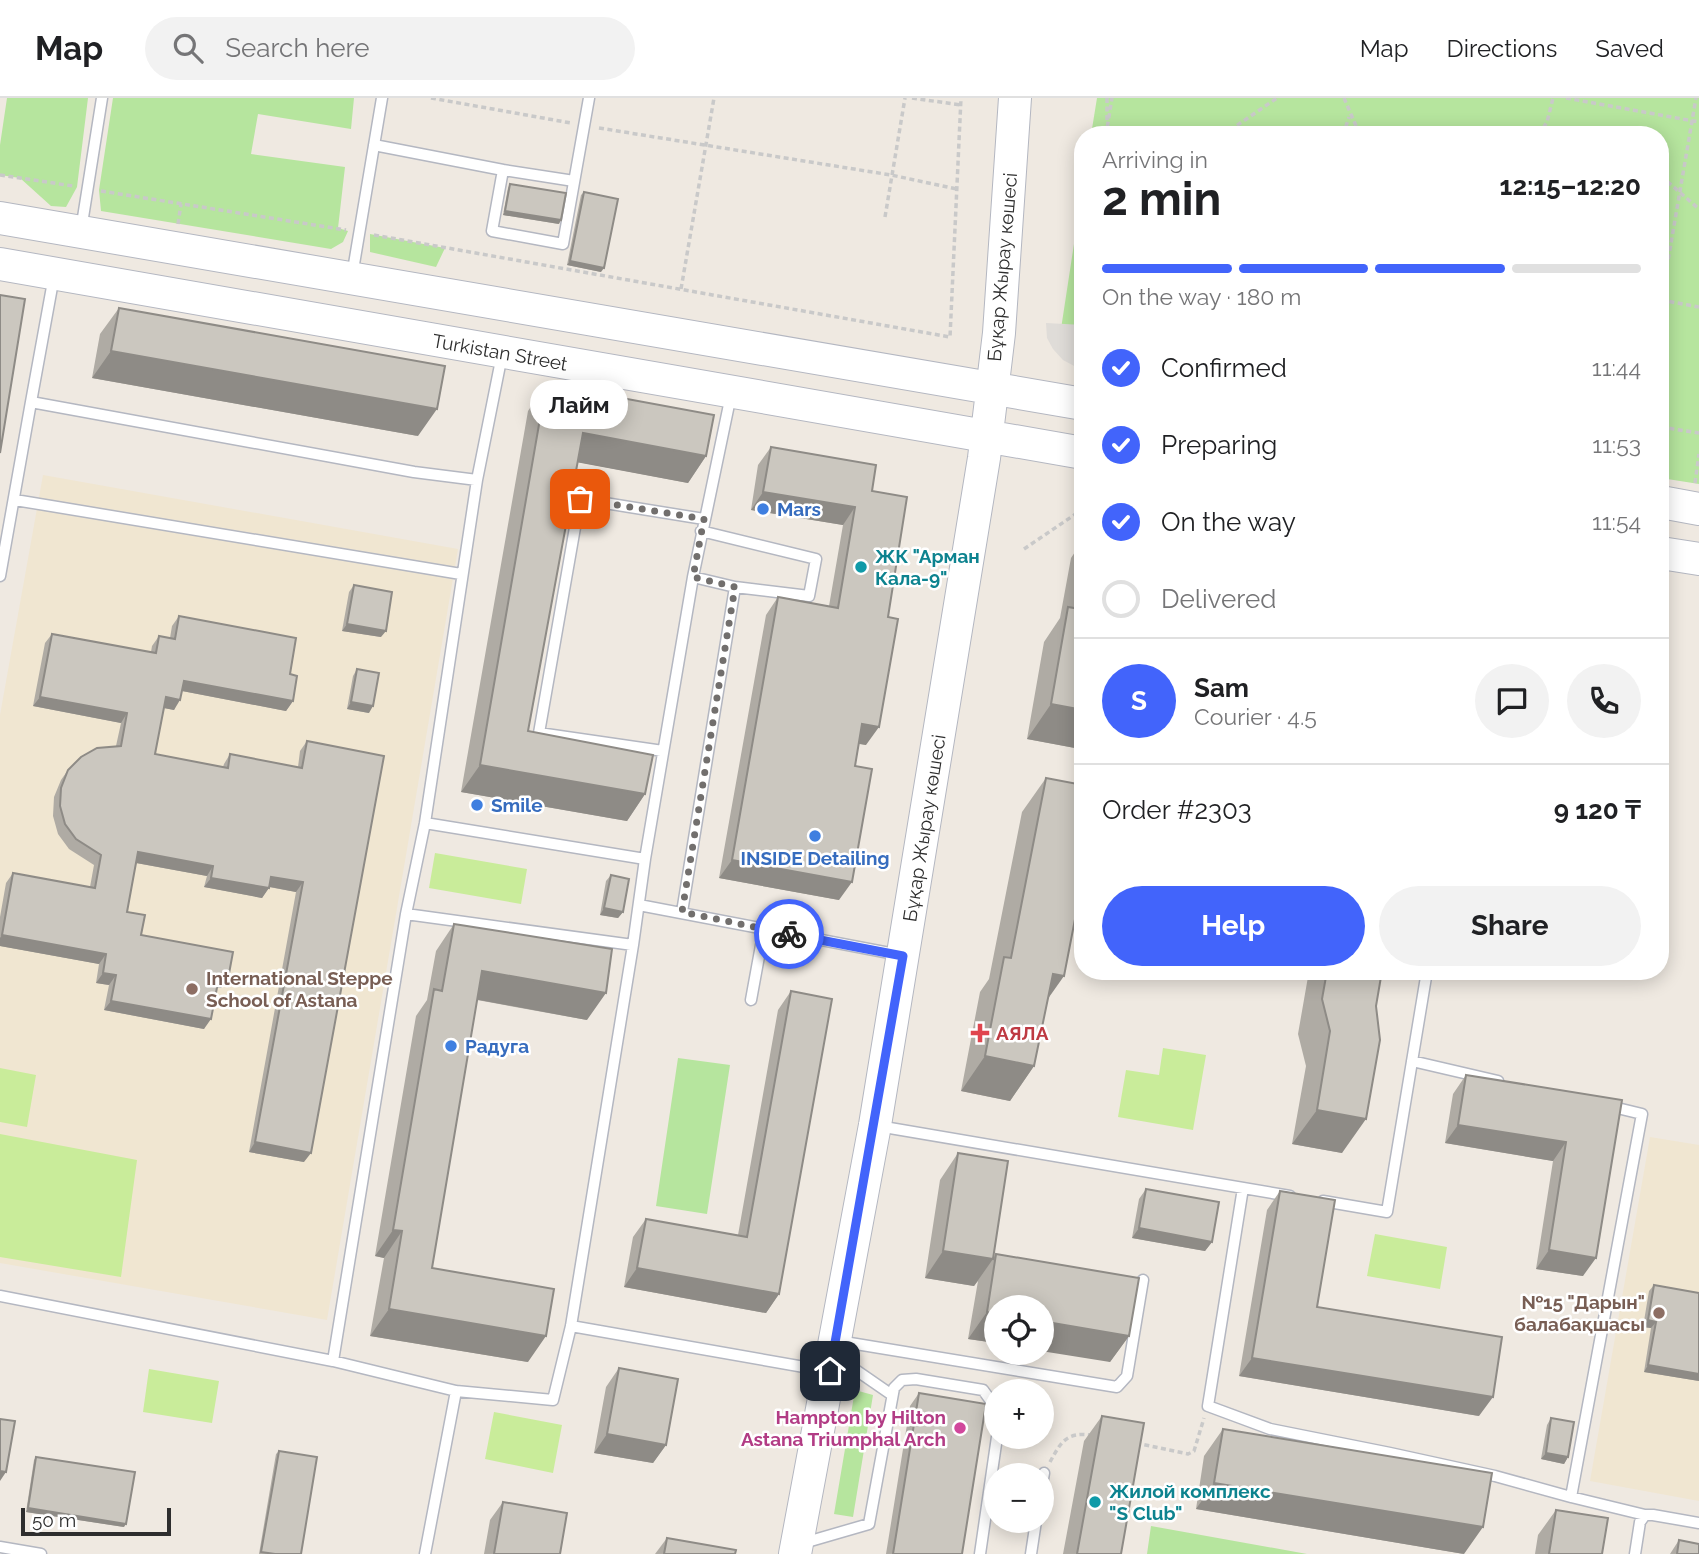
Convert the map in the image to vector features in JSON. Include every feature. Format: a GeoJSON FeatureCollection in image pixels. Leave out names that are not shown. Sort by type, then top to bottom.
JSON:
{"type":"FeatureCollection","features":[{"type":"Feature","properties":{"kind":"main road","name":"Бұқар Жырау көшесі"},"geometry":{"type":"LineString","coordinates":[[797,1549],[875,1125],[988,437],[999,333],[1015,98]]}},
{"type":"Feature","properties":{"kind":"main road"},"geometry":{"type":"LineString","coordinates":[[0,218],[1074,402]]}},
{"type":"Feature","properties":{"kind":"main road"},"geometry":{"type":"LineString","coordinates":[[117,285],[140,279],[147,266],[145,254],[137,242]]}},
{"type":"Feature","properties":{"kind":"main road"},"geometry":{"type":"LineString","coordinates":[[188,297],[188,277],[198,259],[228,257]]}},
{"type":"Feature","properties":{"kind":"main road","name":"Turkistan Street"},"geometry":{"type":"LineString","coordinates":[[0,264],[1074,451]]}},
{"type":"Feature","properties":{"kind":"main road"},"geometry":{"type":"LineString","coordinates":[[1669,501],[1697,496]]}},
{"type":"Feature","properties":{"kind":"main road"},"geometry":{"type":"LineString","coordinates":[[1669,553],[1699,559]]}},
{"type":"Feature","properties":{"kind":"lane"},"geometry":{"type":"LineString","coordinates":[[81,232],[102,98]]}},
{"type":"Feature","properties":{"kind":"lane"},"geometry":{"type":"LineString","coordinates":[[352,279],[382,98]]}},
{"type":"Feature","properties":{"kind":"lane"},"geometry":{"type":"LineString","coordinates":[[503,170],[492,231],[563,244],[589,98]]}},
{"type":"Feature","properties":{"kind":"lane"},"geometry":{"type":"LineString","coordinates":[[374,145],[574,181]]}},
{"type":"Feature","properties":{"kind":"lane"},"geometry":{"type":"LineString","coordinates":[[0,576],[54,274]]}},
{"type":"Feature","properties":{"kind":"lane"},"geometry":{"type":"LineString","coordinates":[[333,1361],[406,914],[425,824],[461,574],[503,352]]}},
{"type":"Feature","properties":{"kind":"lane"},"geometry":{"type":"LineString","coordinates":[[0,1296],[333,1361],[456,1391],[553,1401],[571,1326],[645,859],[701,531],[732,392]]}},
{"type":"Feature","properties":{"kind":"lane"},"geometry":{"type":"LineString","coordinates":[[31,402],[414,472],[477,480]]}},
{"type":"Feature","properties":{"kind":"lane"},"geometry":{"type":"LineString","coordinates":[[663,751],[538,733],[580,499],[704,519]]}},
{"type":"Feature","properties":{"kind":"lane"},"geometry":{"type":"LineString","coordinates":[[15,500],[461,574]]}},
{"type":"Feature","properties":{"kind":"lane"},"geometry":{"type":"LineString","coordinates":[[693,577],[735,587],[809,596],[816,559],[701,531]]}},
{"type":"Feature","properties":{"kind":"lane"},"geometry":{"type":"LineString","coordinates":[[682,912],[735,587]]}},
{"type":"Feature","properties":{"kind":"lane"},"geometry":{"type":"LineString","coordinates":[[425,824],[645,859]]}},
{"type":"Feature","properties":{"kind":"lane"},"geometry":{"type":"LineString","coordinates":[[639,905],[903,956]]}},
{"type":"Feature","properties":{"kind":"lane"},"geometry":{"type":"LineString","coordinates":[[406,914],[633,945]]}},
{"type":"Feature","properties":{"kind":"lane"},"geometry":{"type":"LineString","coordinates":[[751,1000],[764,929]]}},
{"type":"Feature","properties":{"kind":"lane"},"geometry":{"type":"LineString","coordinates":[[875,1125],[1387,1212],[1426,980]]}},
{"type":"Feature","properties":{"kind":"lane"},"geometry":{"type":"LineString","coordinates":[[1412,1061],[1506,1083]]}},
{"type":"Feature","properties":{"kind":"lane"},"geometry":{"type":"LineString","coordinates":[[1571,1497],[1642,1114],[1601,1105]]}},
{"type":"Feature","properties":{"kind":"lane"},"geometry":{"type":"LineString","coordinates":[[1242,1188],[1208,1406],[1270,1429],[1390,1452],[1645,1515],[1699,1523]]}},
{"type":"Feature","properties":{"kind":"lane"},"geometry":{"type":"LineString","coordinates":[[571,1326],[1117,1387],[1128,1376],[1143,1280]]}},
{"type":"Feature","properties":{"kind":"lane"},"geometry":{"type":"LineString","coordinates":[[833,1356],[892,1395]]}},
{"type":"Feature","properties":{"kind":"lane"},"geometry":{"type":"LineString","coordinates":[[797,1549],[869,1524],[892,1395],[894,1388],[902,1380],[916,1379],[984,1391]]}},
{"type":"Feature","properties":{"kind":"lane"},"geometry":{"type":"LineString","coordinates":[[425,1554],[456,1391]]}},
{"type":"Feature","properties":{"kind":"lane"},"geometry":{"type":"LineString","coordinates":[[980,1554],[995,1449]]}},
{"type":"Feature","properties":{"kind":"lane"},"geometry":{"type":"LineString","coordinates":[[1635,1554],[1640,1522],[1645,1515]]}},
{"type":"Feature","properties":{"kind":"lane"},"geometry":{"type":"LineString","coordinates":[[1031,1554],[1034,1533]]}},
{"type":"Feature","properties":{"kind":"lane"},"geometry":{"type":"LineString","coordinates":[[0,1547],[41,1554]]}},
{"type":"Feature","properties":{"kind":"path"},"geometry":{"type":"LineString","coordinates":[[431,98],[891,175],[957,189]]}},
{"type":"Feature","properties":{"kind":"path"},"geometry":{"type":"LineString","coordinates":[[681,289],[714,98]]}},
{"type":"Feature","properties":{"kind":"path"},"geometry":{"type":"LineString","coordinates":[[885,217],[905,98]]}},
{"type":"Feature","properties":{"kind":"path"},"geometry":{"type":"LineString","coordinates":[[912,98],[961,105]]}},
{"type":"Feature","properties":{"kind":"path"},"geometry":{"type":"LineString","coordinates":[[0,175],[359,233],[950,337],[961,98]]}},
{"type":"Feature","properties":{"kind":"path"},"geometry":{"type":"LineString","coordinates":[[1107,126],[1110,98]]}},
{"type":"Feature","properties":{"kind":"path"},"geometry":{"type":"LineString","coordinates":[[1236,126],[1277,98]]}},
{"type":"Feature","properties":{"kind":"path"},"geometry":{"type":"LineString","coordinates":[[1344,98],[1356,126]]}},
{"type":"Feature","properties":{"kind":"path"},"geometry":{"type":"LineString","coordinates":[[1545,126],[1553,98]]}},
{"type":"Feature","properties":{"kind":"path"},"geometry":{"type":"LineString","coordinates":[[1566,98],[1699,122]]}},
{"type":"Feature","properties":{"kind":"path"},"geometry":{"type":"LineString","coordinates":[[1669,252],[1696,98]]}},
{"type":"Feature","properties":{"kind":"path"},"geometry":{"type":"LineString","coordinates":[[1346,126],[1350,115]]}},
{"type":"Feature","properties":{"kind":"path"},"geometry":{"type":"LineString","coordinates":[[1669,183],[1699,209]]}},
{"type":"Feature","properties":{"kind":"path"},"geometry":{"type":"LineString","coordinates":[[178,224],[181,204]]}},
{"type":"Feature","properties":{"kind":"path"},"geometry":{"type":"LineString","coordinates":[[1669,301],[1699,306]]}},
{"type":"Feature","properties":{"kind":"path"},"geometry":{"type":"LineString","coordinates":[[1669,428],[1699,433]]}},
{"type":"Feature","properties":{"kind":"path"},"geometry":{"type":"LineString","coordinates":[[1697,496],[1699,454]]}},
{"type":"Feature","properties":{"kind":"path"},"geometry":{"type":"LineString","coordinates":[[1024,549],[1074,515]]}},
{"type":"Feature","properties":{"kind":"path"},"geometry":{"type":"LineString","coordinates":[[1134,1443],[1188,1454],[1194,1451],[1208,1406]]}},
{"type":"Feature","properties":{"kind":"path"},"geometry":{"type":"LineString","coordinates":[[1050,1463],[1069,1436],[1076,1433],[1099,1436]]}},
{"type":"Feature","properties":{"kind":"shaded area"},"geometry":{"type":"Polygon","coordinates":[[[1046,323],[1074,325],[1074,366],[1063,360],[1047,338],[1046,323]]]}},
{"type":"Feature","properties":{"kind":"shaded area","name":"International Steppe School of Astana"},"geometry":{"type":"Polygon","coordinates":[[[43,475],[458,549],[327,1320],[0,1263],[0,715],[43,475]]]}},
{"type":"Feature","properties":{"kind":"shaded area","name":"№15 \"Дарын\" балабақшасы"},"geometry":{"type":"Polygon","coordinates":[[[1650,1137],[1699,1145],[1699,1501],[1590,1481],[1650,1137]]]}},
{"type":"Feature","properties":{"kind":"green space"},"geometry":{"type":"Polygon","coordinates":[[[7,98],[88,98],[77,187],[66,207],[51,206],[20,178],[0,175],[0,145],[7,98]]]}},
{"type":"Feature","properties":{"kind":"green space"},"geometry":{"type":"Polygon","coordinates":[[[113,98],[354,98],[351,129],[258,114],[251,154],[345,167],[338,228],[348,231],[343,242],[331,249],[101,211],[99,190],[113,98]]]}},
{"type":"Feature","properties":{"kind":"green space"},"geometry":{"type":"Polygon","coordinates":[[[1097,98],[1699,98],[1699,484],[1669,479],[1669,126],[1092,126],[1097,98]]]}},
{"type":"Feature","properties":{"kind":"green space"},"geometry":{"type":"Polygon","coordinates":[[[370,234],[445,248],[436,267],[370,252],[370,234]]]}},
{"type":"Feature","properties":{"kind":"green space"},"geometry":{"type":"Polygon","coordinates":[[[1074,244],[1074,344],[1059,342],[1074,244]]]}},
{"type":"Feature","properties":{"kind":"green space"},"geometry":{"type":"Polygon","coordinates":[[[435,853],[527,869],[521,904],[429,888],[435,853]]]}},
{"type":"Feature","properties":{"kind":"green space"},"geometry":{"type":"Polygon","coordinates":[[[1163,1048],[1206,1055],[1193,1130],[1118,1117],[1126,1070],[1159,1075],[1163,1048]]]}},
{"type":"Feature","properties":{"kind":"green space"},"geometry":{"type":"Polygon","coordinates":[[[678,1058],[730,1065],[707,1214],[656,1206],[678,1058]]]}},
{"type":"Feature","properties":{"kind":"green space"},"geometry":{"type":"Polygon","coordinates":[[[0,1068],[36,1075],[27,1127],[0,1122],[0,1068]]]}},
{"type":"Feature","properties":{"kind":"green space"},"geometry":{"type":"Polygon","coordinates":[[[0,1134],[137,1160],[121,1277],[0,1257],[0,1134]]]}},
{"type":"Feature","properties":{"kind":"green space"},"geometry":{"type":"Polygon","coordinates":[[[1375,1234],[1447,1247],[1440,1289],[1367,1276],[1375,1234]]]}},
{"type":"Feature","properties":{"kind":"green space"},"geometry":{"type":"Polygon","coordinates":[[[149,1369],[219,1381],[212,1423],[143,1412],[149,1369]]]}},
{"type":"Feature","properties":{"kind":"green space"},"geometry":{"type":"Polygon","coordinates":[[[855,1390],[873,1395],[853,1517],[834,1514],[855,1390]]]}},
{"type":"Feature","properties":{"kind":"green space"},"geometry":{"type":"Polygon","coordinates":[[[494,1412],[562,1425],[553,1473],[485,1459],[494,1412]]]}},
{"type":"Feature","properties":{"kind":"green space"},"geometry":{"type":"Polygon","coordinates":[[[1151,1526],[1307,1554],[1147,1554],[1151,1526]]]}},
{"type":"Feature","properties":{"kind":"building"},"geometry":{"type":"Polygon","coordinates":[[[510,184],[566,193],[561,220],[505,211],[510,184]]]}},
{"type":"Feature","properties":{"kind":"building"},"geometry":{"type":"Polygon","coordinates":[[[584,192],[618,199],[604,268],[570,261],[584,192]]]}},
{"type":"Feature","properties":{"kind":"building"},"geometry":{"type":"Polygon","coordinates":[[[0,295],[25,299],[0,453],[0,295]]]}},
{"type":"Feature","properties":{"kind":"building"},"geometry":{"type":"Polygon","coordinates":[[[119,308],[445,366],[437,409],[111,351],[119,308]]]}},
{"type":"Feature","properties":{"kind":"building"},"geometry":{"type":"Polygon","coordinates":[[[546,384],[714,415],[706,456],[583,433],[528,731],[653,755],[645,794],[480,765],[546,384]]]}},
{"type":"Feature","properties":{"kind":"building"},"geometry":{"type":"Polygon","coordinates":[[[771,447],[876,465],[872,491],[907,497],[888,617],[898,619],[879,727],[862,724],[855,766],[872,769],[852,882],[732,860],[778,597],[838,608],[855,507],[763,492],[771,447]]]}},
{"type":"Feature","properties":{"kind":"building"},"geometry":{"type":"Polygon","coordinates":[[[354,585],[392,592],[386,631],[347,624],[354,585]]]}},
{"type":"Feature","properties":{"kind":"building"},"geometry":{"type":"Polygon","coordinates":[[[1068,607],[1074,608],[1074,708],[1051,704],[1068,607]]]}},
{"type":"Feature","properties":{"kind":"building"},"geometry":{"type":"Polygon","coordinates":[[[179,616],[296,638],[290,674],[297,676],[293,701],[184,681],[180,700],[166,697],[155,754],[228,768],[230,754],[302,768],[307,741],[384,756],[311,1153],[255,1142],[303,882],[271,877],[269,888],[211,878],[213,866],[138,852],[127,912],[145,915],[141,935],[233,952],[228,979],[219,977],[211,1019],[111,1001],[116,975],[103,973],[106,954],[2,935],[13,873],[95,888],[101,855],[76,839],[65,824],[60,806],[61,788],[68,770],[81,757],[97,748],[121,746],[127,713],[40,697],[52,634],[156,653],[159,636],[175,639],[179,616]]]}},
{"type":"Feature","properties":{"kind":"building"},"geometry":{"type":"Polygon","coordinates":[[[357,669],[379,673],[373,706],[351,702],[357,669]]]}},
{"type":"Feature","properties":{"kind":"building"},"geometry":{"type":"Polygon","coordinates":[[[1046,778],[1074,783],[1074,924],[1064,976],[1053,974],[1034,1066],[985,1056],[1004,957],[1011,958],[1046,778]]]}},
{"type":"Feature","properties":{"kind":"building"},"geometry":{"type":"Polygon","coordinates":[[[611,875],[629,879],[623,912],[604,908],[611,875]]]}},
{"type":"Feature","properties":{"kind":"building"},"geometry":{"type":"Polygon","coordinates":[[[454,924],[612,949],[606,993],[482,971],[432,1268],[554,1289],[546,1336],[389,1309],[402,1231],[393,1230],[434,989],[442,991],[454,924]]]}},
{"type":"Feature","properties":{"kind":"building"},"geometry":{"type":"Polygon","coordinates":[[[1325,980],[1380,980],[1376,1006],[1380,1040],[1366,1119],[1317,1110],[1330,1031],[1322,999],[1325,980]]]}},
{"type":"Feature","properties":{"kind":"building"},"geometry":{"type":"Polygon","coordinates":[[[791,991],[832,999],[779,1294],[637,1268],[646,1219],[747,1237],[791,991]]]}},
{"type":"Feature","properties":{"kind":"building"},"geometry":{"type":"Polygon","coordinates":[[[1466,1075],[1622,1100],[1596,1258],[1549,1250],[1566,1142],[1458,1125],[1466,1075]]]}},
{"type":"Feature","properties":{"kind":"building"},"geometry":{"type":"Polygon","coordinates":[[[958,1153],[1008,1161],[993,1259],[943,1251],[958,1153]]]}},
{"type":"Feature","properties":{"kind":"building"},"geometry":{"type":"Polygon","coordinates":[[[1146,1189],[1219,1202],[1212,1242],[1139,1228],[1146,1189]]]}},
{"type":"Feature","properties":{"kind":"building"},"geometry":{"type":"Polygon","coordinates":[[[1280,1191],[1335,1200],[1317,1307],[1502,1337],[1493,1397],[1252,1358],[1280,1191]]]}},
{"type":"Feature","properties":{"kind":"building"},"geometry":{"type":"Polygon","coordinates":[[[996,1254],[1139,1278],[1129,1336],[1054,1323],[1054,1295],[990,1295],[996,1254]]]}},
{"type":"Feature","properties":{"kind":"building"},"geometry":{"type":"Polygon","coordinates":[[[1654,1285],[1699,1293],[1699,1374],[1648,1365],[1656,1322],[1648,1320],[1654,1285]]]}},
{"type":"Feature","properties":{"kind":"building"},"geometry":{"type":"Polygon","coordinates":[[[619,1368],[678,1379],[666,1445],[607,1434],[619,1368]]]}},
{"type":"Feature","properties":{"kind":"building"},"geometry":{"type":"Polygon","coordinates":[[[919,1393],[984,1404],[962,1554],[893,1554],[919,1393]]]}},
{"type":"Feature","properties":{"kind":"building"},"geometry":{"type":"Polygon","coordinates":[[[1102,1416],[1144,1423],[1121,1554],[1077,1554],[1102,1416]]]}},
{"type":"Feature","properties":{"kind":"building"},"geometry":{"type":"Polygon","coordinates":[[[1551,1418],[1574,1422],[1568,1457],[1546,1453],[1551,1418]]]}},
{"type":"Feature","properties":{"kind":"building"},"geometry":{"type":"Polygon","coordinates":[[[0,1419],[15,1421],[6,1472],[0,1471],[0,1419]]]}},
{"type":"Feature","properties":{"kind":"building"},"geometry":{"type":"Polygon","coordinates":[[[1223,1429],[1492,1473],[1483,1527],[1214,1483],[1223,1429]]]}},
{"type":"Feature","properties":{"kind":"building"},"geometry":{"type":"Polygon","coordinates":[[[279,1451],[317,1457],[301,1554],[261,1552],[279,1451]]]}},
{"type":"Feature","properties":{"kind":"building"},"geometry":{"type":"Polygon","coordinates":[[[36,1457],[135,1472],[126,1524],[28,1508],[36,1457]]]}},
{"type":"Feature","properties":{"kind":"building"},"geometry":{"type":"Polygon","coordinates":[[[503,1502],[567,1513],[560,1554],[494,1554],[503,1502]]]}},
{"type":"Feature","properties":{"kind":"building"},"geometry":{"type":"Polygon","coordinates":[[[1556,1510],[1608,1518],[1602,1554],[1549,1554],[1556,1510]]]}},
{"type":"Feature","properties":{"kind":"building"},"geometry":{"type":"Polygon","coordinates":[[[667,1538],[736,1550],[735,1554],[664,1554],[667,1538]]]}},
{"type":"Feature","properties":{"kind":"building"},"geometry":{"type":"Polygon","coordinates":[[[1679,1540],[1699,1544],[1699,1554],[1677,1554],[1679,1540]]]}},
{"type":"Feature","properties":{"kind":"way so far"},"geometry":{"type":"LineString","coordinates":[[580,499],[704,519],[693,577],[735,587],[682,912],[789,934]]}},
{"type":"Feature","properties":{"kind":"place","name":"Лайм"},"geometry":{"type":"Point","coordinates":[580,499]}},
{"type":"Feature","properties":{"kind":"place","name":"Mars"},"geometry":{"type":"Point","coordinates":[763,509]}},
{"type":"Feature","properties":{"kind":"place","name":"ЖК \"Арман Кала-9\""},"geometry":{"type":"Point","coordinates":[861,567]}},
{"type":"Feature","properties":{"kind":"place","name":"Smile"},"geometry":{"type":"Point","coordinates":[477,805]}},
{"type":"Feature","properties":{"kind":"place","name":"INSIDE Detailing"},"geometry":{"type":"Point","coordinates":[815,836]}},
{"type":"Feature","properties":{"kind":"place","name":"International Steppe School of Astana"},"geometry":{"type":"Point","coordinates":[192,989]}},
{"type":"Feature","properties":{"kind":"place","name":"АЯЛА"},"geometry":{"type":"Point","coordinates":[980,1033]}},
{"type":"Feature","properties":{"kind":"place","name":"Радуга"},"geometry":{"type":"Point","coordinates":[451,1046]}},
{"type":"Feature","properties":{"kind":"place","name":"№15 \"Дарын\" балабақшасы"},"geometry":{"type":"Point","coordinates":[1659,1313]}},
{"type":"Feature","properties":{"kind":"place","name":"Hampton by Hilton Astana Triumphal Arch"},"geometry":{"type":"Point","coordinates":[960,1428]}},
{"type":"Feature","properties":{"kind":"place","name":"Жилой комплекс \"S Club\""},"geometry":{"type":"Point","coordinates":[1095,1502]}},
{"type":"Feature","properties":{"kind":"route"},"geometry":{"type":"LineString","coordinates":[[789,934],[903,956],[830,1371]]}}]}
